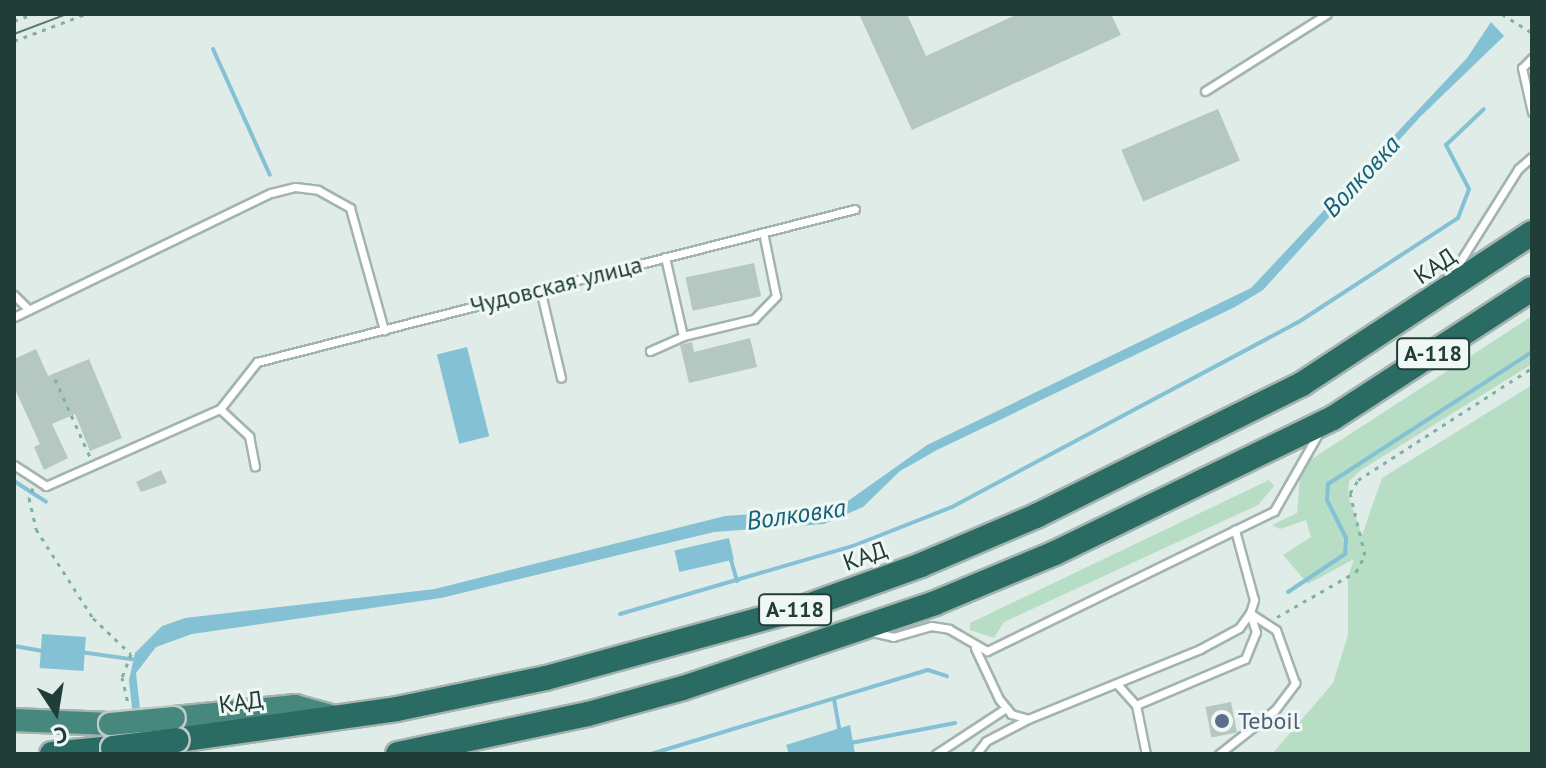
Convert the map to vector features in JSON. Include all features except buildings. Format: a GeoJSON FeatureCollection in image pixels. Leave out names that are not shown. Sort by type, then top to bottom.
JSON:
{"type":"FeatureCollection","features":[{"type":"Feature","properties":{"kind":"highway","name":"КАД"},"geometry":{"type":"LineString","coordinates":[[52,754],[112,736],[336,717],[465,696],[661,649],[799,609],[921,565],[1036,516],[1302,384],[1532,233]]}},
{"type":"Feature","properties":{"kind":"highway","name":"А-118"},"geometry":{"type":"LineString","coordinates":[[398,754],[601,710],[861,630],[1055,553],[1333,418],[1532,289]]}},
{"type":"Feature","properties":{"kind":"highway"},"geometry":{"type":"LineString","coordinates":[[14,720],[112,736]]}},
{"type":"Feature","properties":{"kind":"lane"},"geometry":{"type":"LineString","coordinates":[[1205,91],[1327,14]]}},
{"type":"Feature","properties":{"kind":"lane"},"geometry":{"type":"LineString","coordinates":[[1532,58],[1522,68],[1532,112]]}},
{"type":"Feature","properties":{"kind":"lane"},"geometry":{"type":"LineString","coordinates":[[1437,298],[1518,169],[1532,157]]}},
{"type":"Feature","properties":{"kind":"lane"},"geometry":{"type":"LineString","coordinates":[[14,317],[271,193],[295,187],[318,190],[350,208],[384,330]]}},
{"type":"Feature","properties":{"kind":"lane","name":"Чудовская улица"},"geometry":{"type":"LineString","coordinates":[[220,409],[257,362],[855,209]]}},
{"type":"Feature","properties":{"kind":"lane"},"geometry":{"type":"LineString","coordinates":[[650,351],[683,336],[754,319],[772,305],[777,287],[763,232]]}},
{"type":"Feature","properties":{"kind":"lane"},"geometry":{"type":"LineString","coordinates":[[665,257],[683,336]]}},
{"type":"Feature","properties":{"kind":"lane"},"geometry":{"type":"LineString","coordinates":[[540,289],[561,378]]}},
{"type":"Feature","properties":{"kind":"lane"},"geometry":{"type":"LineString","coordinates":[[14,295],[29,310]]}},
{"type":"Feature","properties":{"kind":"lane"},"geometry":{"type":"LineString","coordinates":[[14,465],[46,486],[220,409],[249,436],[255,466]]}},
{"type":"Feature","properties":{"kind":"lane"},"geometry":{"type":"LineString","coordinates":[[861,630],[893,637],[931,626],[949,629],[975,648],[987,651],[1274,511],[1311,442],[1333,418]]}},
{"type":"Feature","properties":{"kind":"lane"},"geometry":{"type":"LineString","coordinates":[[976,754],[986,741],[1028,719],[1117,684],[1239,628],[1250,613],[1254,600],[1235,530]]}},
{"type":"Feature","properties":{"kind":"lane"},"geometry":{"type":"LineString","coordinates":[[1219,754],[1275,710],[1295,683],[1276,630],[1250,613]]}},
{"type":"Feature","properties":{"kind":"lane"},"geometry":{"type":"LineString","coordinates":[[1136,705],[1245,659],[1256,632],[1250,613]]}},
{"type":"Feature","properties":{"kind":"lane"},"geometry":{"type":"LineString","coordinates":[[975,648],[1006,708],[1028,719]]}},
{"type":"Feature","properties":{"kind":"lane"},"geometry":{"type":"LineString","coordinates":[[1117,684],[1136,705],[1146,754]]}},
{"type":"Feature","properties":{"kind":"lane"},"geometry":{"type":"LineString","coordinates":[[936,754],[1006,708]]}},
{"type":"Feature","properties":{"kind":"path"},"geometry":{"type":"LineString","coordinates":[[14,21],[33,14]]}},
{"type":"Feature","properties":{"kind":"path"},"geometry":{"type":"LineString","coordinates":[[14,41],[86,14]]}},
{"type":"Feature","properties":{"kind":"path"},"geometry":{"type":"LineString","coordinates":[[1502,14],[1532,33]]}},
{"type":"Feature","properties":{"kind":"path"},"geometry":{"type":"LineString","coordinates":[[1265,623],[1356,572],[1365,555],[1350,493],[1358,480],[1532,368]]}},
{"type":"Feature","properties":{"kind":"path"},"geometry":{"type":"LineString","coordinates":[[55,379],[93,464]]}},
{"type":"Feature","properties":{"kind":"path"},"geometry":{"type":"LineString","coordinates":[[34,486],[29,498],[36,529],[93,618],[131,654],[122,677],[127,694]]}},
{"type":"Feature","properties":{"kind":"green space"},"geometry":{"type":"Polygon","coordinates":[[[1532,316],[1532,364],[1361,470],[1349,481],[1348,495],[1362,535],[1382,478],[1532,385],[1532,754],[1272,754],[1333,683],[1348,635],[1348,577],[1354,559],[1308,584],[1283,555],[1311,537],[1306,520],[1280,529],[1272,525],[1297,513],[1300,478],[1307,462],[1532,316]]]}},
{"type":"Feature","properties":{"kind":"green space"},"geometry":{"type":"Polygon","coordinates":[[[1269,480],[1274,486],[1258,505],[1004,622],[994,638],[970,630],[970,623],[1269,480]]]}},
{"type":"Feature","properties":{"kind":"water","name":"Волковка"},"geometry":{"type":"Polygon","coordinates":[[[1491,22],[1504,36],[1420,117],[1263,290],[1235,307],[937,450],[900,471],[863,507],[824,524],[714,532],[441,598],[192,634],[156,647],[136,673],[145,754],[137,754],[129,680],[135,653],[162,626],[185,618],[435,589],[725,516],[838,508],[927,445],[1251,288],[1467,58],[1491,22]]]}},
{"type":"Feature","properties":{"kind":"water"},"geometry":{"type":"Polygon","coordinates":[[[467,347],[489,436],[459,444],[437,354],[467,347]]]}},
{"type":"Feature","properties":{"kind":"water"},"geometry":{"type":"Polygon","coordinates":[[[729,538],[734,559],[679,572],[674,551],[729,538]]]}},
{"type":"Feature","properties":{"kind":"water"},"geometry":{"type":"Polygon","coordinates":[[[42,634],[86,637],[84,671],[40,668],[42,634]]]}},
{"type":"Feature","properties":{"kind":"water"},"geometry":{"type":"Polygon","coordinates":[[[850,725],[855,754],[789,754],[786,745],[850,725]]]}},
{"type":"Feature","properties":{"kind":"waterway"},"geometry":{"type":"LineString","coordinates":[[213,49],[270,175]]}},
{"type":"Feature","properties":{"kind":"waterway"},"geometry":{"type":"LineString","coordinates":[[620,614],[853,546],[952,507],[1297,323],[1458,218],[1469,189],[1446,145],[1484,109]]}},
{"type":"Feature","properties":{"kind":"waterway"},"geometry":{"type":"LineString","coordinates":[[1288,592],[1345,554],[1346,538],[1327,500],[1328,484],[1532,352]]}},
{"type":"Feature","properties":{"kind":"waterway"},"geometry":{"type":"LineString","coordinates":[[14,481],[46,502]]}},
{"type":"Feature","properties":{"kind":"waterway"},"geometry":{"type":"LineString","coordinates":[[731,560],[737,581]]}},
{"type":"Feature","properties":{"kind":"waterway"},"geometry":{"type":"LineString","coordinates":[[14,646],[43,651]]}},
{"type":"Feature","properties":{"kind":"waterway"},"geometry":{"type":"LineString","coordinates":[[80,652],[138,660]]}},
{"type":"Feature","properties":{"kind":"waterway"},"geometry":{"type":"LineString","coordinates":[[651,754],[928,670],[947,676]]}},
{"type":"Feature","properties":{"kind":"waterway"},"geometry":{"type":"LineString","coordinates":[[834,699],[840,732]]}},
{"type":"Feature","properties":{"kind":"waterway"},"geometry":{"type":"LineString","coordinates":[[851,743],[955,723]]}},
{"type":"Feature","properties":{"kind":"tram line"},"geometry":{"type":"LineString","coordinates":[[14,34],[67,14]]}},
{"type":"Feature","properties":{"kind":"place","name":"Teboil"},"geometry":{"type":"Point","coordinates":[1222,721]}}]}
